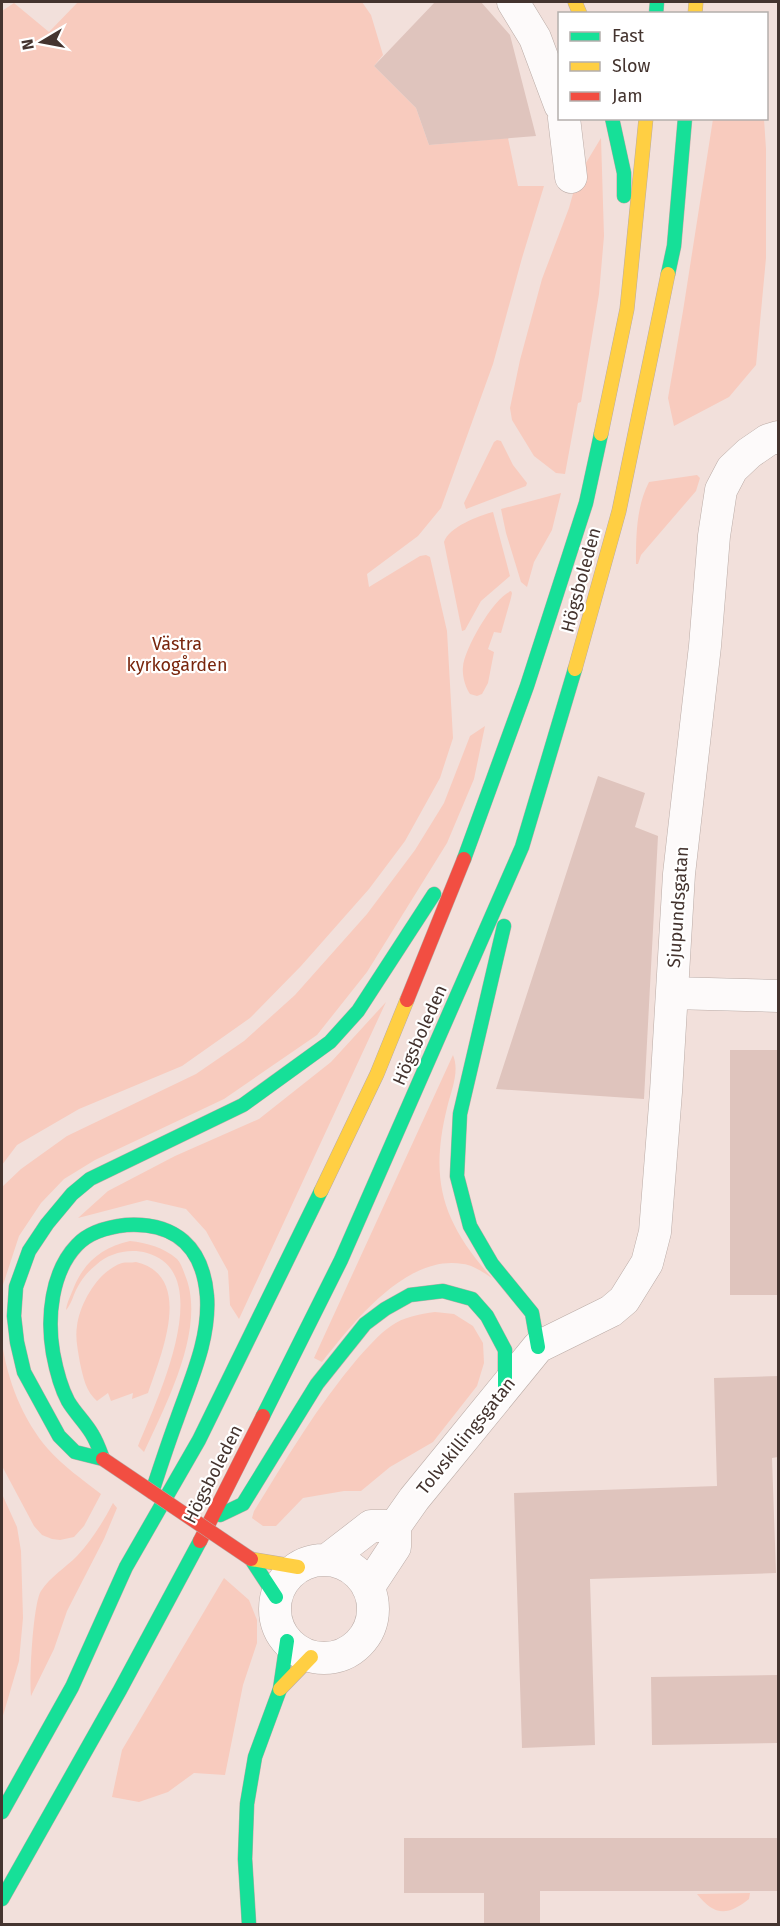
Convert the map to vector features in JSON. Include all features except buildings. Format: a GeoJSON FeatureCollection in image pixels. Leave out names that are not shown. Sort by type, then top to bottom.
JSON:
{"type":"FeatureCollection","features":[{"type":"Feature","properties":{"kind":"main road"},"geometry":{"type":"LineString","coordinates":[[612,120],[624,173],[627,309]]}},
{"type":"Feature","properties":{"kind":"main road","name":"Högsboleden"},"geometry":{"type":"LineString","coordinates":[[2,1812],[72,1687],[126,1567],[199,1440],[372,1084],[477,826],[527,686],[586,503],[627,309],[646,120]]}},
{"type":"Feature","properties":{"kind":"main road","name":"Högsboleden"},"geometry":{"type":"LineString","coordinates":[[2,1899],[120,1690],[211,1520],[341,1260],[522,847],[593,610],[619,511],[674,246],[685,120]]}},
{"type":"Feature","properties":{"kind":"main road"},"geometry":{"type":"LineString","coordinates":[[276,1597],[251,1559],[103,1459],[75,1452],[58,1436],[24,1372],[17,1342],[16,1287],[29,1251],[47,1224],[72,1194],[90,1179],[243,1105],[330,1042],[358,1011],[477,826]]}},
{"type":"Feature","properties":{"kind":"main road"},"geometry":{"type":"LineString","coordinates":[[522,847],[460,1114],[457,1176],[470,1226],[492,1264],[532,1313],[538,1347]]}},
{"type":"Feature","properties":{"kind":"main road"},"geometry":{"type":"LineString","coordinates":[[103,1459],[93,1435],[70,1406],[60,1383],[51,1322],[52,1294],[61,1269],[71,1251],[83,1239],[109,1227],[151,1225],[173,1232],[184,1240],[197,1257],[206,1281],[208,1312],[206,1330],[193,1377],[126,1567]]}},
{"type":"Feature","properties":{"kind":"main road"},"geometry":{"type":"LineString","coordinates":[[211,1520],[243,1504],[317,1383],[365,1324],[410,1294],[443,1291],[472,1299],[487,1316],[506,1350],[505,1388]]}},
{"type":"Feature","properties":{"kind":"main road"},"geometry":{"type":"LineString","coordinates":[[251,1559],[313,1563]]}},
{"type":"Feature","properties":{"kind":"main road"},"geometry":{"type":"LineString","coordinates":[[249,1924],[245,1859],[247,1804],[255,1756],[280,1689],[299,1649]]}},
{"type":"Feature","properties":{"kind":"main road"},"geometry":{"type":"LineString","coordinates":[[280,1689],[299,1649]]}},
{"type":"Feature","properties":{"kind":"street"},"geometry":{"type":"LineString","coordinates":[[513,2],[547,36],[558,94]]}},
{"type":"Feature","properties":{"kind":"street"},"geometry":{"type":"LineString","coordinates":[[564,120],[571,177]]}},
{"type":"Feature","properties":{"kind":"street","name":"Sjupundsgatan"},"geometry":{"type":"LineString","coordinates":[[538,1347],[610,1311],[624,1300],[647,1263],[654,1232],[679,874],[705,646],[714,536],[721,490],[732,469],[749,453],[768,440],[778,437]]}},
{"type":"Feature","properties":{"kind":"street"},"geometry":{"type":"LineString","coordinates":[[672,993],[778,996]]}},
{"type":"Feature","properties":{"kind":"street","name":"Tolvskillingsgatan"},"geometry":{"type":"LineString","coordinates":[[368,1588],[395,1547],[395,1526],[414,1499],[538,1347]]}},
{"type":"Feature","properties":{"kind":"street"},"geometry":{"type":"LineString","coordinates":[[313,1563],[339,1562],[352,1569],[368,1588],[372,1603],[368,1630],[362,1640],[343,1654],[327,1658],[299,1649],[276,1621],[274,1607],[283,1581],[371,1526],[395,1526]]}},
{"type":"Feature","properties":{"kind":"green space","name":"Västra kyrkogården"},"geometry":{"type":"Polygon","coordinates":[[[78,2],[362,2],[371,15],[383,55],[374,66],[416,108],[429,145],[508,138],[518,186],[544,186],[493,364],[441,508],[418,536],[367,574],[369,587],[420,556],[430,557],[447,631],[453,738],[440,778],[405,841],[369,889],[301,966],[250,1018],[182,1066],[79,1109],[17,1145],[2,1165],[2,11],[14,3],[49,32],[78,2]]]}},
{"type":"Feature","properties":{"kind":"green space"},"geometry":{"type":"Polygon","coordinates":[[[713,120],[764,120],[766,258],[756,365],[729,397],[674,426],[668,398],[713,120]]]}},
{"type":"Feature","properties":{"kind":"green space"},"geometry":{"type":"Polygon","coordinates":[[[601,138],[604,236],[599,294],[581,402],[578,403],[565,474],[556,473],[534,456],[512,420],[510,408],[520,360],[542,279],[569,208],[578,176],[601,138]]]}},
{"type":"Feature","properties":{"kind":"green space"},"geometry":{"type":"Polygon","coordinates":[[[497,440],[501,441],[513,465],[527,483],[526,486],[466,509],[464,503],[497,440]]]}},
{"type":"Feature","properties":{"kind":"green space"},"geometry":{"type":"Polygon","coordinates":[[[697,475],[700,478],[696,491],[641,555],[636,564],[639,512],[649,482],[697,475]]]}},
{"type":"Feature","properties":{"kind":"green space"},"geometry":{"type":"Polygon","coordinates":[[[561,493],[552,530],[534,562],[527,587],[521,582],[501,509],[561,493]]]}},
{"type":"Feature","properties":{"kind":"green space"},"geometry":{"type":"Polygon","coordinates":[[[493,512],[510,576],[481,601],[465,630],[462,631],[444,542],[458,527],[472,519],[493,512]]]}},
{"type":"Feature","properties":{"kind":"green space"},"geometry":{"type":"Polygon","coordinates":[[[511,591],[501,633],[494,632],[488,649],[494,652],[488,683],[482,694],[477,696],[470,694],[463,677],[469,648],[481,624],[496,603],[511,591]]]}},
{"type":"Feature","properties":{"kind":"green space"},"geometry":{"type":"Polygon","coordinates":[[[485,726],[474,779],[447,843],[367,972],[317,1035],[224,1099],[95,1160],[64,1179],[41,1203],[19,1236],[2,1288],[2,1187],[21,1169],[67,1136],[196,1074],[244,1041],[295,995],[367,914],[415,850],[444,803],[470,736],[485,726]]]}},
{"type":"Feature","properties":{"kind":"green space"},"geometry":{"type":"Polygon","coordinates":[[[386,1002],[239,1319],[230,1305],[228,1271],[206,1231],[186,1209],[147,1200],[78,1218],[108,1191],[175,1156],[259,1119],[331,1062],[386,1002]]]}},
{"type":"Feature","properties":{"kind":"green space"},"geometry":{"type":"Polygon","coordinates":[[[453,1055],[456,1068],[442,1134],[440,1179],[451,1219],[475,1258],[492,1278],[463,1264],[442,1264],[421,1270],[402,1280],[365,1311],[322,1362],[314,1358],[453,1055]]]}},
{"type":"Feature","properties":{"kind":"green space"},"geometry":{"type":"Polygon","coordinates":[[[130,1241],[155,1246],[177,1259],[185,1275],[190,1296],[191,1318],[181,1365],[144,1452],[138,1446],[167,1372],[176,1341],[180,1312],[178,1286],[168,1265],[147,1253],[126,1251],[113,1255],[101,1261],[87,1273],[66,1310],[78,1278],[89,1263],[103,1251],[130,1241]]]}},
{"type":"Feature","properties":{"kind":"green space"},"geometry":{"type":"Polygon","coordinates":[[[136,1262],[154,1270],[165,1283],[169,1300],[169,1319],[160,1358],[148,1393],[132,1399],[133,1393],[111,1401],[108,1393],[97,1401],[88,1389],[81,1368],[76,1331],[79,1317],[86,1298],[105,1273],[122,1263],[136,1262]]]}},
{"type":"Feature","properties":{"kind":"green space"},"geometry":{"type":"Polygon","coordinates":[[[435,1312],[454,1314],[473,1326],[483,1343],[484,1363],[477,1386],[433,1442],[390,1467],[361,1491],[344,1491],[303,1498],[276,1526],[263,1526],[252,1518],[254,1511],[303,1433],[329,1394],[358,1358],[387,1329],[401,1320],[435,1312]]]}},
{"type":"Feature","properties":{"kind":"green space"},"geometry":{"type":"Polygon","coordinates":[[[2,1342],[12,1385],[39,1438],[73,1473],[101,1494],[84,1526],[74,1537],[60,1540],[42,1535],[34,1526],[2,1466],[2,1342]]]}},
{"type":"Feature","properties":{"kind":"green space"},"geometry":{"type":"Polygon","coordinates":[[[2,1494],[17,1527],[21,1551],[23,1618],[19,1661],[2,1719],[2,1494]]]}},
{"type":"Feature","properties":{"kind":"green space"},"geometry":{"type":"Polygon","coordinates":[[[113,1503],[117,1508],[104,1539],[67,1611],[54,1649],[31,1696],[31,1659],[38,1598],[49,1581],[82,1550],[97,1531],[113,1503]]]}},
{"type":"Feature","properties":{"kind":"green space"},"geometry":{"type":"Polygon","coordinates":[[[224,1578],[249,1600],[257,1620],[257,1643],[243,1685],[225,1775],[194,1773],[168,1792],[139,1802],[112,1797],[122,1750],[224,1578]]]}},
{"type":"Feature","properties":{"kind":"green space"},"geometry":{"type":"Polygon","coordinates":[[[750,1893],[749,1899],[728,1911],[715,1910],[697,1894],[750,1893]]]}},
{"type":"Feature","properties":{"kind":"traffic: fast"},"geometry":{"type":"LineString","coordinates":[[656,12],[657,2]]}},
{"type":"Feature","properties":{"kind":"traffic: fast"},"geometry":{"type":"LineString","coordinates":[[612,120],[624,173],[624,196]]}},
{"type":"Feature","properties":{"kind":"traffic: fast"},"geometry":{"type":"LineString","coordinates":[[668,274],[674,246],[685,120]]}},
{"type":"Feature","properties":{"kind":"traffic: fast"},"geometry":{"type":"LineString","coordinates":[[464,859],[527,686],[586,503],[601,434]]}},
{"type":"Feature","properties":{"kind":"traffic: fast"},"geometry":{"type":"LineString","coordinates":[[263,1416],[341,1260],[522,847],[575,669]]}},
{"type":"Feature","properties":{"kind":"traffic: fast"},"geometry":{"type":"LineString","coordinates":[[103,1459],[75,1452],[59,1436],[24,1372],[14,1316],[16,1287],[29,1251],[47,1224],[72,1194],[90,1179],[243,1105],[330,1042],[358,1011],[434,894]]}},
{"type":"Feature","properties":{"kind":"traffic: fast"},"geometry":{"type":"LineString","coordinates":[[504,926],[460,1114],[457,1176],[470,1226],[492,1264],[532,1313],[538,1347]]}},
{"type":"Feature","properties":{"kind":"traffic: fast"},"geometry":{"type":"LineString","coordinates":[[2,1812],[72,1687],[126,1567],[199,1440],[321,1191]]}},
{"type":"Feature","properties":{"kind":"traffic: fast"},"geometry":{"type":"LineString","coordinates":[[103,1459],[92,1434],[68,1401],[57,1371],[51,1339],[51,1311],[56,1282],[68,1256],[82,1240],[93,1233],[126,1225],[159,1228],[172,1233],[193,1251],[204,1279],[207,1312],[203,1343],[152,1492]]}},
{"type":"Feature","properties":{"kind":"traffic: fast"},"geometry":{"type":"LineString","coordinates":[[220,1515],[243,1504],[317,1384],[365,1324],[410,1295],[443,1291],[472,1299],[487,1316],[505,1350],[505,1388]]}},
{"type":"Feature","properties":{"kind":"traffic: fast"},"geometry":{"type":"LineString","coordinates":[[2,1899],[120,1690],[200,1541]]}},
{"type":"Feature","properties":{"kind":"traffic: fast"},"geometry":{"type":"LineString","coordinates":[[251,1559],[276,1597]]}},
{"type":"Feature","properties":{"kind":"traffic: fast"},"geometry":{"type":"LineString","coordinates":[[249,1924],[245,1859],[247,1804],[255,1757],[280,1689],[287,1641]]}},
{"type":"Feature","properties":{"kind":"traffic: slow"},"geometry":{"type":"LineString","coordinates":[[575,2],[579,12]]}},
{"type":"Feature","properties":{"kind":"traffic: slow"},"geometry":{"type":"LineString","coordinates":[[695,12],[696,2]]}},
{"type":"Feature","properties":{"kind":"traffic: slow"},"geometry":{"type":"LineString","coordinates":[[601,434],[627,309],[646,120]]}},
{"type":"Feature","properties":{"kind":"traffic: slow"},"geometry":{"type":"LineString","coordinates":[[575,669],[619,511],[668,274]]}},
{"type":"Feature","properties":{"kind":"traffic: slow"},"geometry":{"type":"LineString","coordinates":[[321,1191],[377,1074],[407,1000]]}},
{"type":"Feature","properties":{"kind":"traffic: slow"},"geometry":{"type":"LineString","coordinates":[[251,1559],[298,1567]]}},
{"type":"Feature","properties":{"kind":"traffic: slow"},"geometry":{"type":"LineString","coordinates":[[280,1689],[311,1657]]}},
{"type":"Feature","properties":{"kind":"traffic: jam"},"geometry":{"type":"LineString","coordinates":[[407,1000],[464,859]]}},
{"type":"Feature","properties":{"kind":"traffic: jam"},"geometry":{"type":"LineString","coordinates":[[200,1541],[263,1416]]}},
{"type":"Feature","properties":{"kind":"traffic: jam"},"geometry":{"type":"LineString","coordinates":[[103,1459],[251,1559]]}}]}
